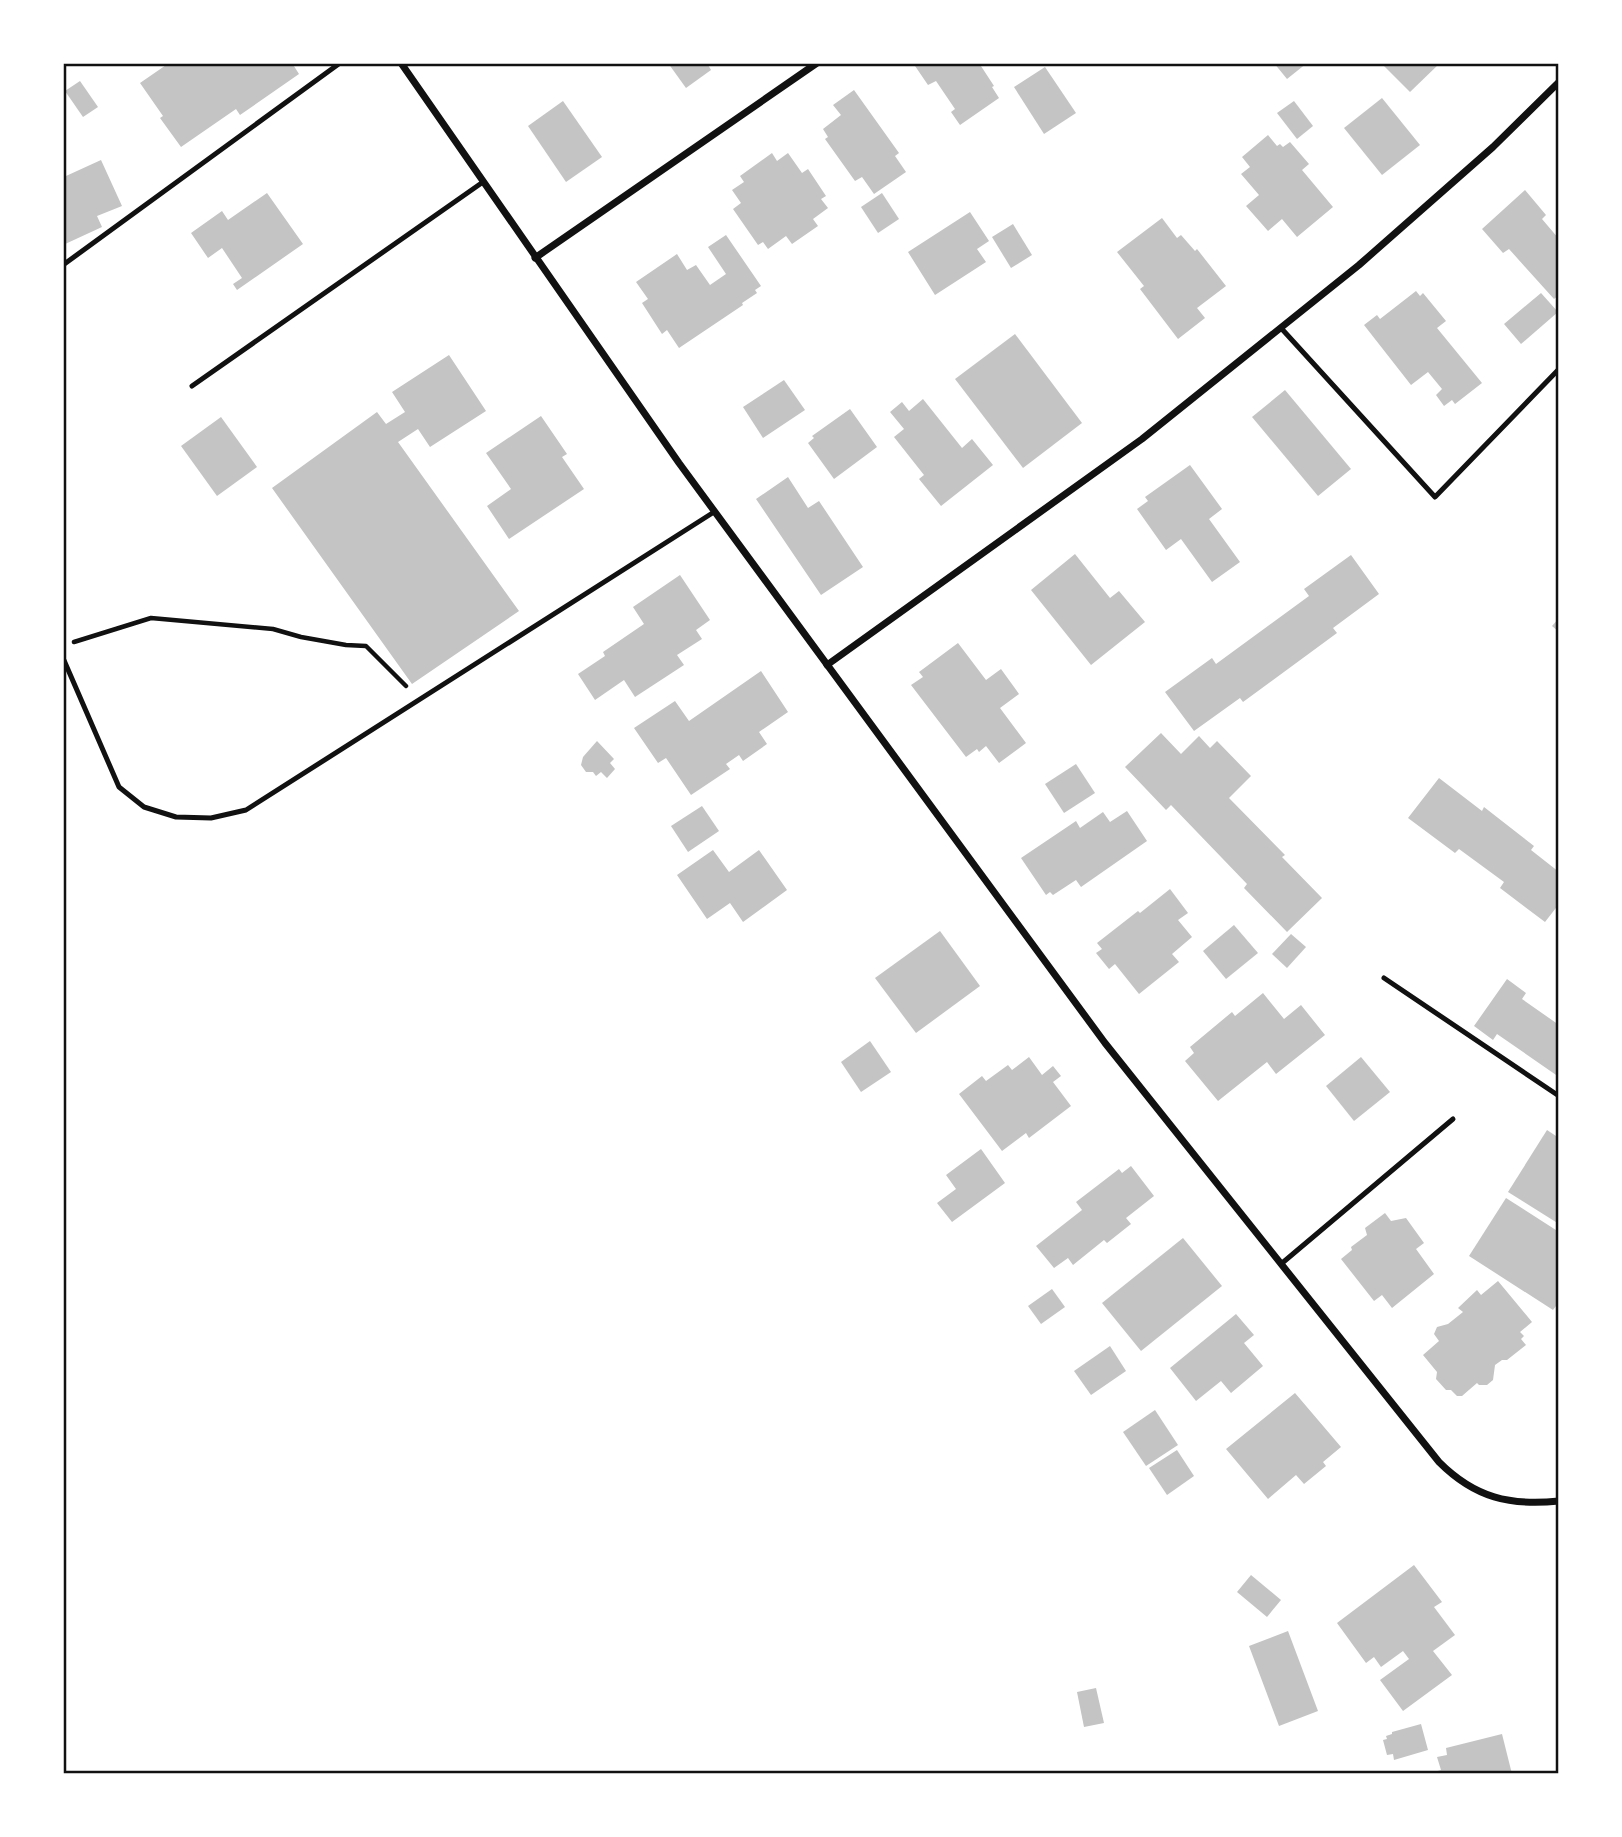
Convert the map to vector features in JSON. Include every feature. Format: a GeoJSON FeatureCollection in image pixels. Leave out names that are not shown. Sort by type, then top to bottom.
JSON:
{"type":"FeatureCollection","features":[{"type":"Feature","properties":{"kind":"street"},"geometry":{"type":"LineString","coordinates":[[401,63],[714,512],[1105,1043],[1439,1462],[1451,1474],[1495,1497],[1512,1502],[1559,1501]]}},
{"type":"Feature","properties":{"kind":"street"},"geometry":{"type":"LineString","coordinates":[[535,258],[817,63]]}},
{"type":"Feature","properties":{"kind":"street"},"geometry":{"type":"LineString","coordinates":[[827,666],[1142,439],[1359,265],[1493,147],[1559,82]]}},
{"type":"Feature","properties":{"kind":"lane"},"geometry":{"type":"LineString","coordinates":[[63,265],[340,63]]}},
{"type":"Feature","properties":{"kind":"lane"},"geometry":{"type":"LineString","coordinates":[[192,386],[483,182]]}},
{"type":"Feature","properties":{"kind":"lane"},"geometry":{"type":"LineString","coordinates":[[1281,328],[1434,497],[1559,369]]}},
{"type":"Feature","properties":{"kind":"lane"},"geometry":{"type":"LineString","coordinates":[[63,658],[119,787],[144,807],[176,817],[211,818],[246,810],[714,512]]}},
{"type":"Feature","properties":{"kind":"lane"},"geometry":{"type":"LineString","coordinates":[[1384,978],[1559,1096]]}},
{"type":"Feature","properties":{"kind":"lane"},"geometry":{"type":"LineString","coordinates":[[1281,1264],[1453,1119]]}},
{"type":"Feature","properties":{"kind":"path"},"geometry":{"type":"LineString","coordinates":[[63,646],[151,618],[273,629],[301,637],[366,646],[420,700]]}},
{"type":"Feature","properties":{"kind":"building"},"geometry":{"type":"Polygon","coordinates":[[[169,63],[292,63],[299,74],[240,115],[236,109],[181,147],[140,83],[169,63]]]}},
{"type":"Feature","properties":{"kind":"building"},"geometry":{"type":"Polygon","coordinates":[[[668,63],[707,63],[711,70],[686,88],[668,63]]]}},
{"type":"Feature","properties":{"kind":"building"},"geometry":{"type":"Polygon","coordinates":[[[913,63],[979,63],[999,98],[960,125],[951,112],[955,109],[936,81],[928,85],[913,63]]]}},
{"type":"Feature","properties":{"kind":"building"},"geometry":{"type":"Polygon","coordinates":[[[1274,63],[1307,63],[1287,79],[1274,63]]]}},
{"type":"Feature","properties":{"kind":"building"},"geometry":{"type":"Polygon","coordinates":[[[1381,63],[1440,63],[1410,92],[1381,63]]]}},
{"type":"Feature","properties":{"kind":"building"},"geometry":{"type":"Polygon","coordinates":[[[1045,67],[1076,113],[1044,134],[1014,87],[1045,67]]]}},
{"type":"Feature","properties":{"kind":"building"},"geometry":{"type":"Polygon","coordinates":[[[80,81],[98,107],[83,117],[65,91],[80,81]]]}},
{"type":"Feature","properties":{"kind":"building"},"geometry":{"type":"Polygon","coordinates":[[[854,90],[899,153],[895,156],[906,172],[874,194],[862,177],[855,181],[825,139],[828,137],[823,129],[841,115],[833,105],[854,90]]]}},
{"type":"Feature","properties":{"kind":"building"},"geometry":{"type":"Polygon","coordinates":[[[1382,98],[1420,145],[1382,175],[1344,128],[1382,98]]]}},
{"type":"Feature","properties":{"kind":"building"},"geometry":{"type":"Polygon","coordinates":[[[563,101],[602,157],[566,182],[528,126],[563,101]]]}},
{"type":"Feature","properties":{"kind":"building"},"geometry":{"type":"Polygon","coordinates":[[[1294,101],[1313,126],[1297,139],[1277,113],[1294,101]]]}},
{"type":"Feature","properties":{"kind":"building"},"geometry":{"type":"Polygon","coordinates":[[[1268,135],[1277,146],[1280,144],[1283,147],[1290,142],[1309,164],[1302,170],[1333,207],[1297,237],[1282,219],[1268,231],[1246,206],[1259,195],[1241,174],[1250,167],[1242,157],[1268,135]]]}},
{"type":"Feature","properties":{"kind":"building"},"geometry":{"type":"Polygon","coordinates":[[[772,153],[777,161],[788,153],[802,173],[808,169],[826,196],[821,199],[828,208],[813,219],[818,226],[792,244],[786,236],[768,249],[763,242],[758,245],[733,209],[741,203],[732,190],[744,182],[740,176],[772,153]]]}},
{"type":"Feature","properties":{"kind":"building"},"geometry":{"type":"Polygon","coordinates":[[[101,160],[122,206],[97,216],[102,227],[63,245],[63,169],[66,176],[101,160]]]}},
{"type":"Feature","properties":{"kind":"building"},"geometry":{"type":"Polygon","coordinates":[[[1525,190],[1546,215],[1542,219],[1559,239],[1559,295],[1554,299],[1509,249],[1503,253],[1482,229],[1525,190]]]}},
{"type":"Feature","properties":{"kind":"building"},"geometry":{"type":"Polygon","coordinates":[[[267,193],[303,244],[237,290],[233,284],[242,278],[222,248],[208,258],[191,233],[222,211],[228,220],[267,193]]]}},
{"type":"Feature","properties":{"kind":"building"},"geometry":{"type":"Polygon","coordinates":[[[882,193],[899,219],[878,233],[861,207],[882,193]]]}},
{"type":"Feature","properties":{"kind":"building"},"geometry":{"type":"Polygon","coordinates":[[[970,212],[989,241],[977,249],[986,262],[935,295],[908,252],[970,212]]]}},
{"type":"Feature","properties":{"kind":"building"},"geometry":{"type":"Polygon","coordinates":[[[1162,218],[1177,238],[1181,235],[1195,251],[1197,249],[1226,286],[1197,308],[1205,318],[1178,339],[1140,289],[1144,286],[1117,252],[1162,218]]]}},
{"type":"Feature","properties":{"kind":"building"},"geometry":{"type":"Polygon","coordinates":[[[1013,224],[1032,255],[1011,268],[992,237],[1013,224]]]}},
{"type":"Feature","properties":{"kind":"building"},"geometry":{"type":"Polygon","coordinates":[[[726,235],[761,286],[755,290],[757,293],[742,303],[743,305],[679,348],[667,330],[662,334],[642,303],[648,299],[636,282],[677,254],[687,270],[696,265],[710,285],[726,274],[708,247],[726,235]]]}},
{"type":"Feature","properties":{"kind":"building"},"geometry":{"type":"Polygon","coordinates":[[[1416,291],[1420,296],[1423,293],[1446,321],[1437,328],[1482,383],[1455,404],[1452,400],[1444,406],[1436,395],[1442,389],[1428,372],[1411,385],[1364,325],[1377,315],[1380,319],[1416,291]]]}},
{"type":"Feature","properties":{"kind":"building"},"geometry":{"type":"Polygon","coordinates":[[[1541,293],[1558,312],[1521,344],[1504,324],[1541,293]]]}},
{"type":"Feature","properties":{"kind":"building"},"geometry":{"type":"Polygon","coordinates":[[[1015,334],[1082,423],[1023,468],[955,379],[1015,334]]]}},
{"type":"Feature","properties":{"kind":"building"},"geometry":{"type":"Polygon","coordinates":[[[449,355],[486,411],[430,447],[418,429],[398,442],[519,611],[412,684],[272,488],[377,412],[386,424],[405,412],[392,392],[449,355]]]}},
{"type":"Feature","properties":{"kind":"building"},"geometry":{"type":"Polygon","coordinates":[[[784,380],[805,410],[763,438],[743,407],[784,380]]]}},
{"type":"Feature","properties":{"kind":"building"},"geometry":{"type":"Polygon","coordinates":[[[1285,390],[1351,469],[1318,496],[1252,417],[1285,390]]]}},
{"type":"Feature","properties":{"kind":"building"},"geometry":{"type":"Polygon","coordinates":[[[923,399],[962,448],[972,439],[993,465],[941,506],[919,479],[924,475],[894,437],[904,429],[890,412],[902,402],[909,411],[923,399]]]}},
{"type":"Feature","properties":{"kind":"building"},"geometry":{"type":"Polygon","coordinates":[[[850,409],[877,447],[834,479],[808,443],[814,438],[812,436],[850,409]]]}},
{"type":"Feature","properties":{"kind":"building"},"geometry":{"type":"Polygon","coordinates":[[[541,416],[567,454],[562,457],[584,489],[509,539],[487,506],[511,489],[486,453],[541,416]]]}},
{"type":"Feature","properties":{"kind":"building"},"geometry":{"type":"Polygon","coordinates":[[[221,417],[257,467],[217,496],[181,446],[221,417]]]}},
{"type":"Feature","properties":{"kind":"building"},"geometry":{"type":"Polygon","coordinates":[[[1190,465],[1222,509],[1209,519],[1240,562],[1212,582],[1181,539],[1166,550],[1137,509],[1148,501],[1145,497],[1190,465]]]}},
{"type":"Feature","properties":{"kind":"building"},"geometry":{"type":"Polygon","coordinates":[[[788,477],[808,508],[819,501],[863,567],[821,595],[756,499],[788,477]]]}},
{"type":"Feature","properties":{"kind":"building"},"geometry":{"type":"Polygon","coordinates":[[[1075,554],[1110,598],[1119,591],[1145,622],[1091,665],[1031,590],[1075,554]]]}},
{"type":"Feature","properties":{"kind":"building"},"geometry":{"type":"Polygon","coordinates":[[[1351,555],[1379,594],[1333,628],[1337,633],[1243,702],[1240,698],[1194,731],[1165,692],[1212,658],[1216,664],[1309,596],[1304,589],[1351,555]]]}},
{"type":"Feature","properties":{"kind":"building"},"geometry":{"type":"Polygon","coordinates":[[[680,575],[710,620],[696,630],[702,639],[677,655],[684,665],[635,697],[624,680],[595,700],[578,674],[605,656],[603,652],[644,624],[633,607],[680,575]]]}},
{"type":"Feature","properties":{"kind":"building"},"geometry":{"type":"Polygon","coordinates":[[[1559,618],[1559,632],[1552,626],[1559,618]]]}},
{"type":"Feature","properties":{"kind":"building"},"geometry":{"type":"Polygon","coordinates":[[[958,643],[986,680],[1001,669],[1019,694],[1000,708],[1026,743],[999,763],[986,746],[966,757],[911,685],[923,677],[919,672],[958,643]]]}},
{"type":"Feature","properties":{"kind":"building"},"geometry":{"type":"Polygon","coordinates":[[[761,671],[788,712],[759,732],[767,744],[743,761],[739,755],[726,764],[730,769],[691,795],[666,758],[658,763],[634,728],[675,701],[689,721],[761,671]]]}},
{"type":"Feature","properties":{"kind":"building"},"geometry":{"type":"Polygon","coordinates":[[[1161,733],[1181,754],[1199,736],[1210,748],[1217,741],[1251,776],[1229,798],[1285,855],[1282,857],[1322,898],[1287,932],[1244,888],[1247,884],[1171,805],[1166,810],[1125,767],[1161,733]]]}},
{"type":"Feature","properties":{"kind":"building"},"geometry":{"type":"Polygon","coordinates":[[[597,741],[614,759],[610,763],[615,769],[607,778],[601,772],[596,776],[593,772],[586,772],[581,765],[583,757],[597,741]]]}},
{"type":"Feature","properties":{"kind":"building"},"geometry":{"type":"Polygon","coordinates":[[[1076,764],[1095,793],[1064,813],[1045,784],[1076,764]]]}},
{"type":"Feature","properties":{"kind":"building"},"geometry":{"type":"Polygon","coordinates":[[[1439,778],[1482,811],[1484,807],[1534,846],[1531,850],[1559,872],[1559,904],[1545,922],[1500,888],[1504,882],[1459,849],[1455,853],[1408,818],[1439,778]]]}},
{"type":"Feature","properties":{"kind":"building"},"geometry":{"type":"Polygon","coordinates":[[[702,806],[719,831],[688,852],[671,826],[702,806]]]}},
{"type":"Feature","properties":{"kind":"building"},"geometry":{"type":"Polygon","coordinates":[[[1127,811],[1147,841],[1081,887],[1076,880],[1053,895],[1050,892],[1046,895],[1021,858],[1076,821],[1080,828],[1103,812],[1110,822],[1127,811]]]}},
{"type":"Feature","properties":{"kind":"building"},"geometry":{"type":"Polygon","coordinates":[[[713,850],[729,872],[759,850],[787,890],[743,922],[730,903],[707,919],[677,875],[713,850]]]}},
{"type":"Feature","properties":{"kind":"building"},"geometry":{"type":"Polygon","coordinates":[[[1170,889],[1188,913],[1178,920],[1192,937],[1172,954],[1179,962],[1139,994],[1115,964],[1109,969],[1096,953],[1102,949],[1097,943],[1170,889]]]}},
{"type":"Feature","properties":{"kind":"building"},"geometry":{"type":"Polygon","coordinates":[[[1234,925],[1258,953],[1226,979],[1203,951],[1234,925]]]}},
{"type":"Feature","properties":{"kind":"building"},"geometry":{"type":"Polygon","coordinates":[[[940,931],[980,986],[916,1033],[875,978],[940,931]]]}},
{"type":"Feature","properties":{"kind":"building"},"geometry":{"type":"Polygon","coordinates":[[[1291,934],[1306,947],[1287,968],[1272,954],[1291,934]]]}},
{"type":"Feature","properties":{"kind":"building"},"geometry":{"type":"Polygon","coordinates":[[[1507,979],[1526,993],[1522,999],[1559,1025],[1559,1077],[1497,1034],[1493,1040],[1474,1026],[1507,979]]]}},
{"type":"Feature","properties":{"kind":"building"},"geometry":{"type":"Polygon","coordinates":[[[1263,993],[1284,1019],[1301,1005],[1325,1035],[1276,1074],[1267,1062],[1218,1101],[1185,1061],[1194,1053],[1190,1047],[1232,1012],[1235,1016],[1263,993]]]}},
{"type":"Feature","properties":{"kind":"building"},"geometry":{"type":"Polygon","coordinates":[[[870,1041],[891,1072],[861,1092],[841,1062],[870,1041]]]}},
{"type":"Feature","properties":{"kind":"building"},"geometry":{"type":"Polygon","coordinates":[[[1029,1057],[1042,1075],[1053,1066],[1061,1076],[1053,1082],[1071,1106],[1029,1138],[1026,1133],[1002,1151],[959,1094],[982,1076],[986,1081],[1008,1065],[1012,1070],[1029,1057]]]}},
{"type":"Feature","properties":{"kind":"building"},"geometry":{"type":"Polygon","coordinates":[[[1361,1057],[1390,1092],[1354,1121],[1326,1086],[1361,1057]]]}},
{"type":"Feature","properties":{"kind":"building"},"geometry":{"type":"Polygon","coordinates":[[[1547,1130],[1559,1138],[1559,1224],[1508,1192],[1547,1130]]]}},
{"type":"Feature","properties":{"kind":"building"},"geometry":{"type":"Polygon","coordinates":[[[981,1149],[1005,1183],[952,1222],[937,1203],[956,1189],[946,1175],[981,1149]]]}},
{"type":"Feature","properties":{"kind":"building"},"geometry":{"type":"Polygon","coordinates":[[[1131,1166],[1154,1196],[1126,1218],[1131,1224],[1107,1243],[1104,1240],[1073,1265],[1068,1258],[1054,1268],[1036,1246],[1082,1210],[1076,1202],[1119,1169],[1122,1173],[1131,1166]]]}},
{"type":"Feature","properties":{"kind":"building"},"geometry":{"type":"Polygon","coordinates":[[[1506,1198],[1559,1232],[1559,1302],[1553,1310],[1469,1256],[1506,1198]]]}},
{"type":"Feature","properties":{"kind":"building"},"geometry":{"type":"Polygon","coordinates":[[[1385,1213],[1391,1221],[1406,1218],[1424,1243],[1416,1249],[1434,1274],[1392,1308],[1382,1295],[1374,1301],[1341,1259],[1367,1235],[1365,1228],[1385,1213]]]}},
{"type":"Feature","properties":{"kind":"building"},"geometry":{"type":"Polygon","coordinates":[[[1183,1238],[1222,1286],[1141,1351],[1102,1303],[1183,1238]]]}},
{"type":"Feature","properties":{"kind":"building"},"geometry":{"type":"Polygon","coordinates":[[[1498,1281],[1532,1322],[1520,1332],[1526,1345],[1507,1360],[1495,1365],[1493,1380],[1487,1385],[1477,1383],[1462,1396],[1457,1396],[1451,1390],[1446,1390],[1436,1379],[1437,1372],[1423,1355],[1439,1341],[1434,1334],[1437,1327],[1448,1324],[1463,1312],[1458,1308],[1477,1290],[1481,1295],[1498,1281]]]}},
{"type":"Feature","properties":{"kind":"building"},"geometry":{"type":"Polygon","coordinates":[[[1052,1289],[1065,1307],[1041,1324],[1028,1306],[1052,1289]]]}},
{"type":"Feature","properties":{"kind":"building"},"geometry":{"type":"Polygon","coordinates":[[[1236,1314],[1254,1335],[1244,1343],[1263,1366],[1231,1393],[1221,1381],[1196,1401],[1170,1368],[1236,1314]]]}},
{"type":"Feature","properties":{"kind":"building"},"geometry":{"type":"Polygon","coordinates":[[[1110,1346],[1126,1371],[1091,1395],[1074,1371],[1110,1346]]]}},
{"type":"Feature","properties":{"kind":"building"},"geometry":{"type":"Polygon","coordinates":[[[1295,1393],[1341,1447],[1323,1462],[1326,1466],[1304,1484],[1296,1475],[1268,1499],[1226,1449],[1295,1393]]]}},
{"type":"Feature","properties":{"kind":"building"},"geometry":{"type":"Polygon","coordinates":[[[1155,1410],[1178,1445],[1146,1466],[1123,1432],[1155,1410]]]}},
{"type":"Feature","properties":{"kind":"building"},"geometry":{"type":"Polygon","coordinates":[[[1177,1450],[1194,1476],[1167,1495],[1149,1468],[1177,1450]]]}},
{"type":"Feature","properties":{"kind":"building"},"geometry":{"type":"Polygon","coordinates":[[[1414,1565],[1442,1602],[1434,1607],[1455,1635],[1433,1651],[1452,1675],[1403,1711],[1380,1680],[1409,1659],[1403,1651],[1381,1667],[1374,1657],[1366,1663],[1337,1623],[1414,1565]]]}},
{"type":"Feature","properties":{"kind":"building"},"geometry":{"type":"Polygon","coordinates":[[[1251,1575],[1281,1600],[1267,1617],[1237,1592],[1251,1575]]]}},
{"type":"Feature","properties":{"kind":"building"},"geometry":{"type":"Polygon","coordinates":[[[1288,1631],[1318,1711],[1279,1726],[1249,1646],[1288,1631]]]}},
{"type":"Feature","properties":{"kind":"building"},"geometry":{"type":"Polygon","coordinates":[[[1096,1688],[1104,1723],[1084,1727],[1077,1692],[1096,1688]]]}},
{"type":"Feature","properties":{"kind":"building"},"geometry":{"type":"Polygon","coordinates":[[[1421,1724],[1428,1750],[1394,1760],[1393,1754],[1387,1755],[1383,1740],[1387,1739],[1386,1736],[1421,1724]]]}},
{"type":"Feature","properties":{"kind":"building"},"geometry":{"type":"Polygon","coordinates":[[[1502,1734],[1512,1774],[1427,1774],[1441,1770],[1437,1757],[1447,1755],[1446,1748],[1502,1734]]]}}]}
